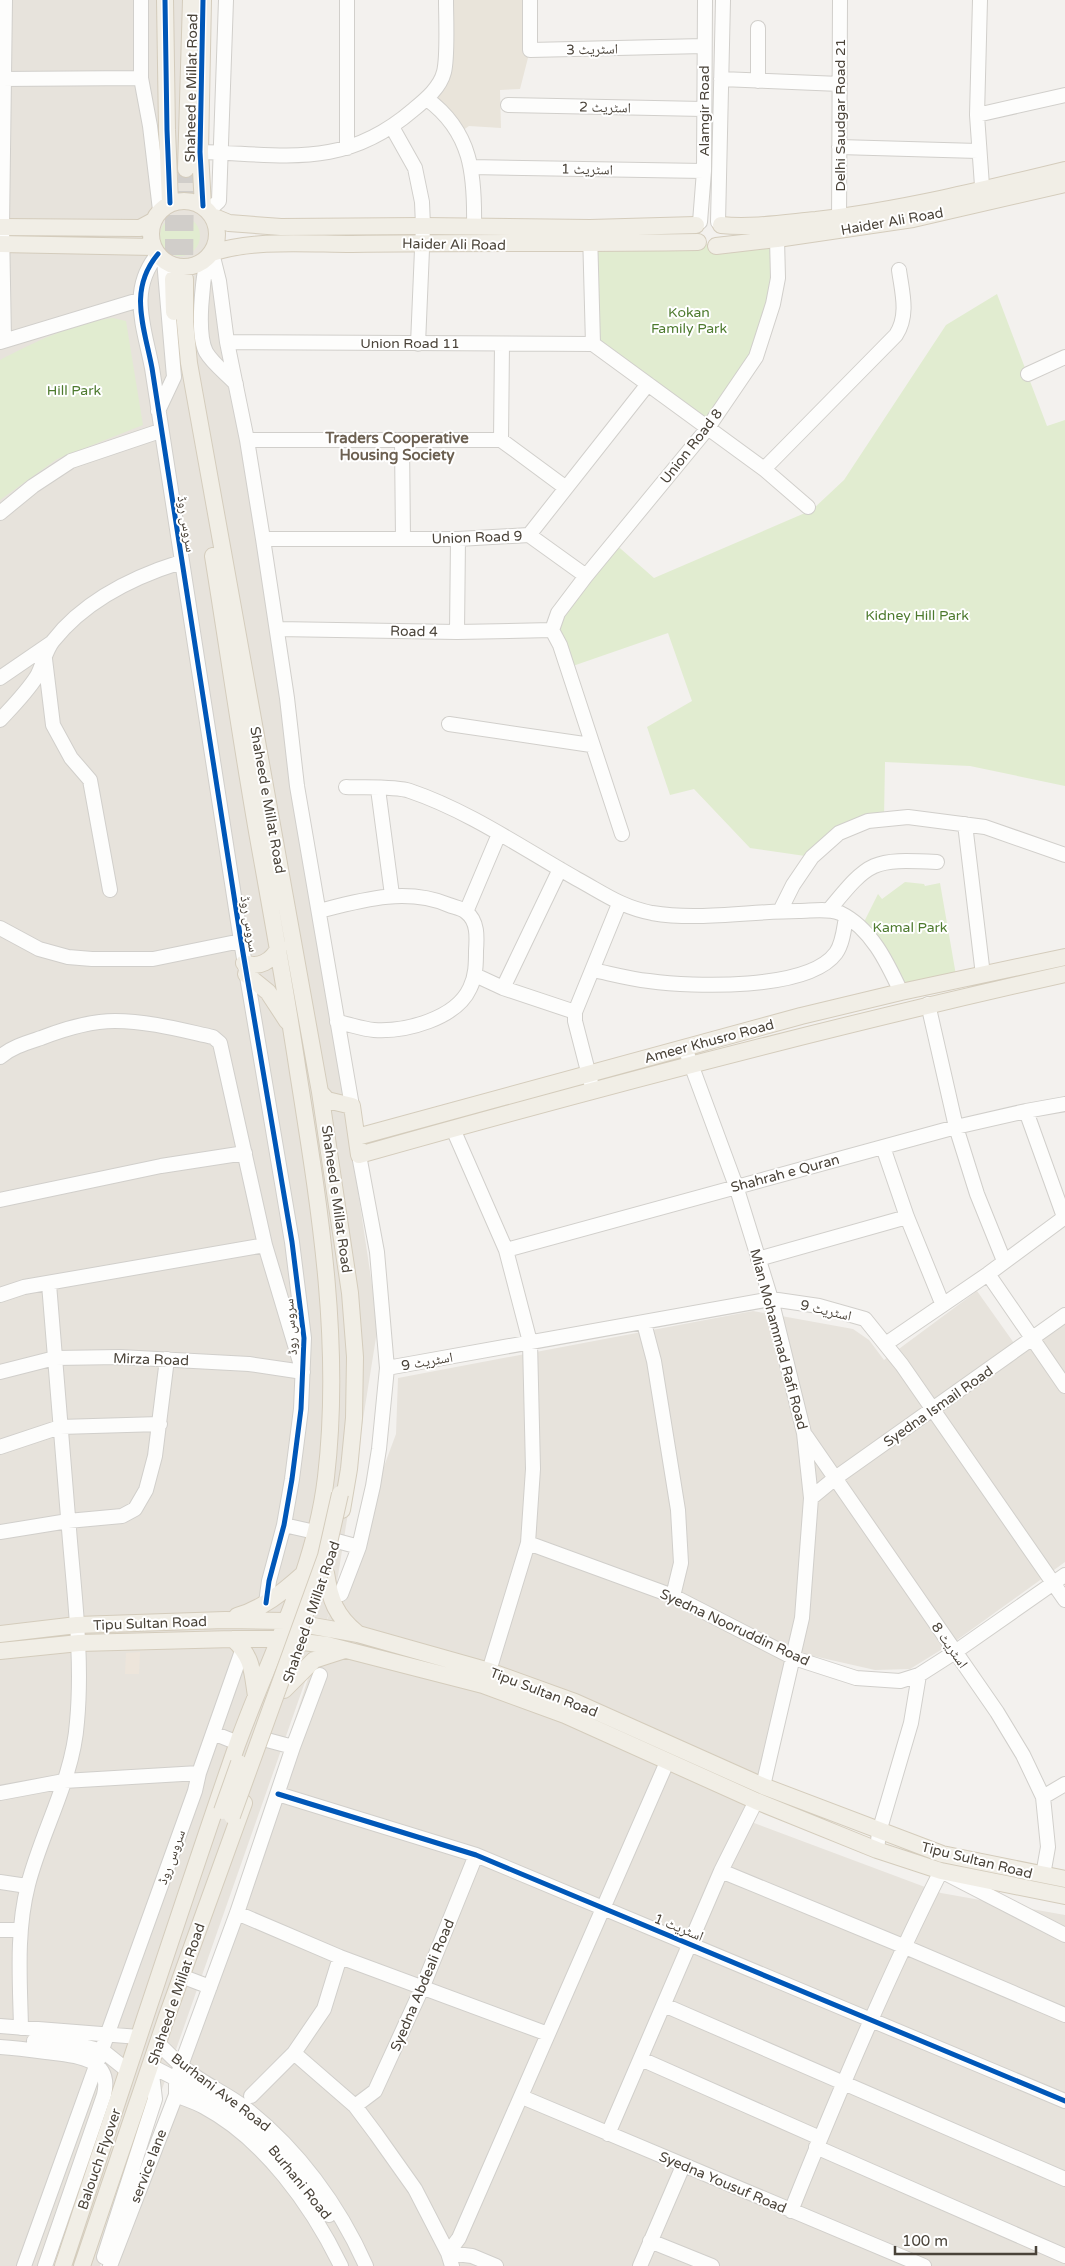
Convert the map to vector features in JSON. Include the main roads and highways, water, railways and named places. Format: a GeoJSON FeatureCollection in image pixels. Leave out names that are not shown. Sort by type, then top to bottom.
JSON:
{"type":"FeatureCollection","features":[{"type":"Feature","properties":{"kind":"main road","name":"Shaheed e Millat Road"},"geometry":{"type":"LineString","coordinates":[[163,206],[165,0]]}},
{"type":"Feature","properties":{"kind":"main road","name":"Shaheed e Millat Road"},"geometry":{"type":"LineString","coordinates":[[174,0],[180,168],[191,0]]}},
{"type":"Feature","properties":{"kind":"main road","name":"Shaheed e Millat Road"},"geometry":{"type":"LineString","coordinates":[[203,0],[200,152],[202,179],[208,211]]}},
{"type":"Feature","properties":{"kind":"main road","name":"Haider Ali Road"},"geometry":{"type":"LineString","coordinates":[[719,224],[739,227],[839,224],[912,219],[1065,170]]}},
{"type":"Feature","properties":{"kind":"main road"},"geometry":{"type":"LineString","coordinates":[[1,226],[140,228],[176,196],[189,196],[198,188],[202,179]]}},
{"type":"Feature","properties":{"kind":"main road","name":"Haider Ali Road"},"geometry":{"type":"LineString","coordinates":[[983,197],[1065,184]]}},
{"type":"Feature","properties":{"kind":"main road"},"geometry":{"type":"LineString","coordinates":[[181,200],[193,201],[208,211],[218,234],[210,256],[200,264],[177,267],[158,253],[150,234],[163,206],[181,200]]}},
{"type":"Feature","properties":{"kind":"main road","name":"Haider Ali Road"},"geometry":{"type":"LineString","coordinates":[[208,211],[229,223],[254,226],[590,228],[698,224]]}},
{"type":"Feature","properties":{"kind":"main road","name":"Haider Ali Road"},"geometry":{"type":"LineString","coordinates":[[716,246],[778,240],[839,224]]}},
{"type":"Feature","properties":{"kind":"main road","name":"Haider Ali Road"},"geometry":{"type":"LineString","coordinates":[[210,256],[247,244],[589,244],[698,242]]}},
{"type":"Feature","properties":{"kind":"main road"},"geometry":{"type":"LineString","coordinates":[[2,244],[158,253]]}},
{"type":"Feature","properties":{"kind":"main road","name":"Shaheed e Millat Road"},"geometry":{"type":"LineString","coordinates":[[136,2045],[238,1743],[303,1573],[315,1532],[325,1482],[332,1419],[331,1346],[324,1244],[292,1032],[260,851],[180,358],[179,279],[190,363],[320,1092],[337,1199],[350,1293],[355,1357],[354,1418],[349,1469],[336,1541],[326,1574],[139,2096]]}},
{"type":"Feature","properties":{"kind":"main road"},"geometry":{"type":"LineString","coordinates":[[278,947],[275,954],[265,962],[245,969],[268,992],[283,1013],[292,1032]]}},
{"type":"Feature","properties":{"kind":"main road","name":"Ameer Khusro Road"},"geometry":{"type":"LineString","coordinates":[[1065,957],[901,992],[685,1048],[357,1137],[359,1155],[690,1065],[928,1004],[1065,974]]}},
{"type":"Feature","properties":{"kind":"main road"},"geometry":{"type":"LineString","coordinates":[[320,1092],[327,1100],[352,1106]]}},
{"type":"Feature","properties":{"kind":"main road"},"geometry":{"type":"LineString","coordinates":[[352,1106],[357,1137]]}},
{"type":"Feature","properties":{"kind":"main road"},"geometry":{"type":"LineString","coordinates":[[326,1129],[338,1116],[352,1106]]}},
{"type":"Feature","properties":{"kind":"main road"},"geometry":{"type":"LineString","coordinates":[[180,1979],[178,1968],[227,1813],[335,1493],[346,1448],[349,1400],[348,1364],[334,1211],[337,1199]]}},
{"type":"Feature","properties":{"kind":"main road"},"geometry":{"type":"LineString","coordinates":[[324,1244],[331,1258],[339,1370],[335,1493]]}},
{"type":"Feature","properties":{"kind":"main road"},"geometry":{"type":"LineString","coordinates":[[225,1620],[253,1612],[303,1573]]}},
{"type":"Feature","properties":{"kind":"main road"},"geometry":{"type":"LineString","coordinates":[[326,1574],[332,1604],[345,1623],[358,1634]]}},
{"type":"Feature","properties":{"kind":"main road","name":"Tipu Sultan Road"},"geometry":{"type":"LineString","coordinates":[[0,1634],[77,1625],[225,1620],[288,1614],[310,1617],[358,1634],[489,1671],[575,1702],[676,1745],[763,1786],[942,1854],[1065,1879]]}},
{"type":"Feature","properties":{"kind":"main road","name":"Tipu Sultan Road"},"geometry":{"type":"LineString","coordinates":[[0,1651],[79,1643],[238,1643],[279,1639],[302,1641],[347,1650],[483,1685],[565,1715],[756,1801],[876,1850],[941,1871],[1065,1896]]}},
{"type":"Feature","properties":{"kind":"main road"},"geometry":{"type":"LineString","coordinates":[[238,1643],[250,1659],[256,1696]]}},
{"type":"Feature","properties":{"kind":"main road"},"geometry":{"type":"LineString","coordinates":[[284,1690],[314,1660],[347,1650]]}},
{"type":"Feature","properties":{"kind":"main road"},"geometry":{"type":"LineString","coordinates":[[270,1663],[273,1660],[279,1659],[288,1662],[293,1668]]}},
{"type":"Feature","properties":{"kind":"main road"},"geometry":{"type":"LineString","coordinates":[[667,1762],[676,1745]]}},
{"type":"Feature","properties":{"kind":"main road"},"geometry":{"type":"LineString","coordinates":[[161,1969],[168,1962],[227,1813]]}},
{"type":"Feature","properties":{"kind":"main road"},"geometry":{"type":"LineString","coordinates":[[941,1871],[942,1854]]}},
{"type":"Feature","properties":{"kind":"main road","name":"Balouch Flyover"},"geometry":{"type":"LineString","coordinates":[[63,2266],[136,2045]]}},
{"type":"Feature","properties":{"kind":"main road","name":"Balouch Flyover"},"geometry":{"type":"LineString","coordinates":[[82,2266],[139,2096]]}},
{"type":"Feature","properties":{"kind":"tunnel"},"geometry":{"type":"LineString","coordinates":[[185,279],[186,169]]}},
{"type":"Feature","properties":{"kind":"tunnel"},"geometry":{"type":"LineString","coordinates":[[173,189],[173,279]]}},
{"type":"Feature","properties":{"kind":"district","name":"Traders Cooperative Housing Society"},"geometry":{"type":"Point","coordinates":[397,446]}},
{"type":"Feature","properties":{"kind":"park label","name":"Kokan Family Park"},"geometry":{"type":"Point","coordinates":[689,320]}},
{"type":"Feature","properties":{"kind":"park label","name":"Hill Park"},"geometry":{"type":"Point","coordinates":[74,390]}},
{"type":"Feature","properties":{"kind":"park label","name":"Kidney Hill Park"},"geometry":{"type":"Point","coordinates":[917,615]}},
{"type":"Feature","properties":{"kind":"park label","name":"Kamal Park"},"geometry":{"type":"Point","coordinates":[910,927]}}]}
